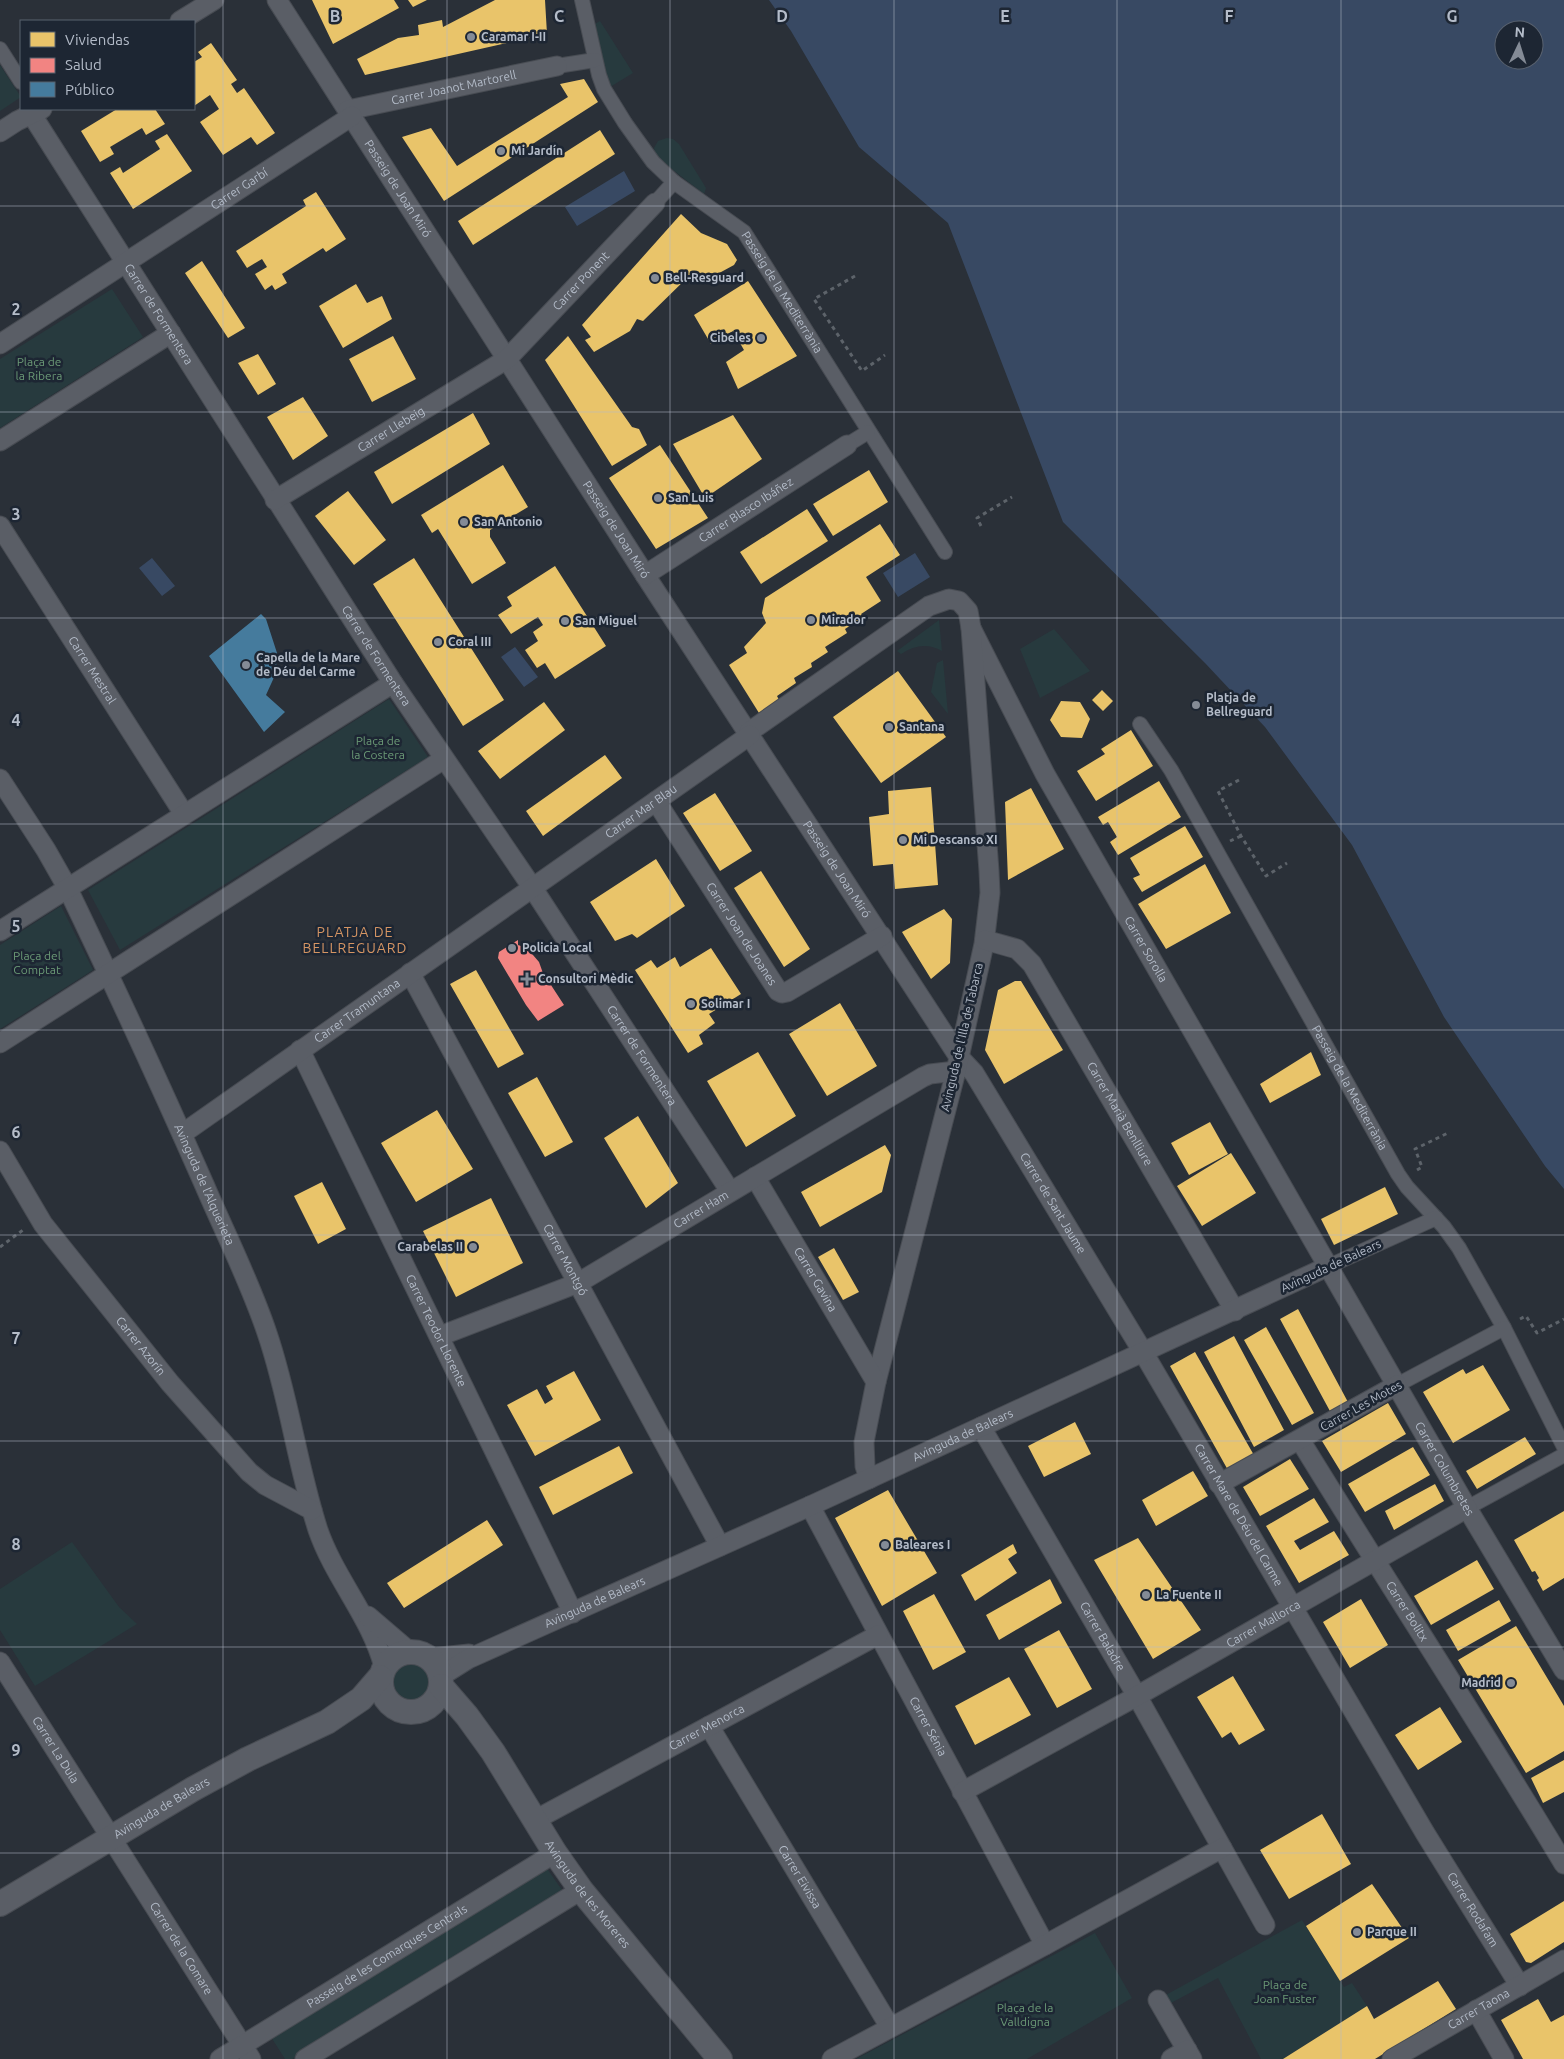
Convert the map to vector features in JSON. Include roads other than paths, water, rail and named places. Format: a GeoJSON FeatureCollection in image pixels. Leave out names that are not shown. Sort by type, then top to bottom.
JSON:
{"type":"FeatureCollection","features":[{"type":"Feature","properties":{"kind":"street"},"geometry":{"type":"LineString","coordinates":[[182,20],[214,0]]}},
{"type":"Feature","properties":{"kind":"street","name":"Passeig de Joan Miró"},"geometry":{"type":"LineString","coordinates":[[277,0],[645,575],[882,936],[957,1064]]}},
{"type":"Feature","properties":{"kind":"street","name":"Passeig de la Mediterrània"},"geometry":{"type":"LineString","coordinates":[[582,0],[595,60],[604,89],[624,123],[653,162],[674,182],[744,232],[945,552]]}},
{"type":"Feature","properties":{"kind":"street"},"geometry":{"type":"LineString","coordinates":[[0,49],[20,80]]}},
{"type":"Feature","properties":{"kind":"street"},"geometry":{"type":"LineString","coordinates":[[557,66],[595,60]]}},
{"type":"Feature","properties":{"kind":"street","name":"Carrer Joanot Martorell"},"geometry":{"type":"LineString","coordinates":[[350,113],[557,66]]}},
{"type":"Feature","properties":{"kind":"street"},"geometry":{"type":"LineString","coordinates":[[0,132],[38,111]]}},
{"type":"Feature","properties":{"kind":"street","name":"Carrer de Formentera"},"geometry":{"type":"LineString","coordinates":[[38,111],[126,262],[275,500],[393,683],[532,888],[730,1191]]}},
{"type":"Feature","properties":{"kind":"street","name":"Carrer Garbí"},"geometry":{"type":"LineString","coordinates":[[126,262],[350,113]]}},
{"type":"Feature","properties":{"kind":"street"},"geometry":{"type":"LineString","coordinates":[[655,203],[674,182]]}},
{"type":"Feature","properties":{"kind":"street","name":"Carrer Ponent"},"geometry":{"type":"LineString","coordinates":[[507,359],[655,203]]}},
{"type":"Feature","properties":{"kind":"street"},"geometry":{"type":"LineString","coordinates":[[0,344],[126,262]]}},
{"type":"Feature","properties":{"kind":"street"},"geometry":{"type":"LineString","coordinates":[[0,440],[171,333]]}},
{"type":"Feature","properties":{"kind":"street","name":"Carrer Llebeig"},"geometry":{"type":"LineString","coordinates":[[275,500],[507,359]]}},
{"type":"Feature","properties":{"kind":"street"},"geometry":{"type":"LineString","coordinates":[[847,445],[868,432]]}},
{"type":"Feature","properties":{"kind":"street","name":"Carrer Blasco Ibáñez"},"geometry":{"type":"LineString","coordinates":[[645,575],[847,445]]}},
{"type":"Feature","properties":{"kind":"street","name":"Carrer Mestral"},"geometry":{"type":"LineString","coordinates":[[0,526],[184,814]]}},
{"type":"Feature","properties":{"kind":"street","name":"Carrer Mar Blau"},"geometry":{"type":"LineString","coordinates":[[532,888],[929,606],[949,599]]}},
{"type":"Feature","properties":{"kind":"street","name":"Avinguda de l'Illa de Tabarca"},"geometry":{"type":"LineString","coordinates":[[869,1479],[865,1466],[864,1442],[876,1382],[957,1064],[984,940],[990,893],[971,628],[968,611],[963,604],[949,599]]}},
{"type":"Feature","properties":{"kind":"street","name":"Carrer Sorolla"},"geometry":{"type":"LineString","coordinates":[[971,628],[1045,774],[1328,1266]]}},
{"type":"Feature","properties":{"kind":"street"},"geometry":{"type":"LineString","coordinates":[[0,931],[393,683]]}},
{"type":"Feature","properties":{"kind":"street","name":"Passeig de la Mediterrània"},"geometry":{"type":"LineString","coordinates":[[1140,724],[1171,770],[1401,1178],[1459,1248],[1504,1328],[1564,1447]]}},
{"type":"Feature","properties":{"kind":"street"},"geometry":{"type":"LineString","coordinates":[[0,1043],[444,759]]}},
{"type":"Feature","properties":{"kind":"street","name":"Avinguda de l’Alquerieta"},"geometry":{"type":"LineString","coordinates":[[0,779],[46,850],[67,887],[182,1134],[267,1332],[283,1384],[312,1510],[319,1532],[332,1561],[361,1610]]}},
{"type":"Feature","properties":{"kind":"street","name":"Carrer Joan de Joanes"},"geometry":{"type":"LineString","coordinates":[[656,801],[778,991],[782,993],[787,992],[882,936]]}},
{"type":"Feature","properties":{"kind":"street","name":"Carrer Tramuntana"},"geometry":{"type":"LineString","coordinates":[[182,1134],[532,888]]}},
{"type":"Feature","properties":{"kind":"street","name":"Carrer Marià Benlliure"},"geometry":{"type":"LineString","coordinates":[[984,940],[1017,949],[1032,964],[1234,1311]]}},
{"type":"Feature","properties":{"kind":"street","name":"Carrer Montgó"},"geometry":{"type":"LineString","coordinates":[[410,974],[720,1546]]}},
{"type":"Feature","properties":{"kind":"street","name":"Carrer Teodor Llorente"},"geometry":{"type":"LineString","coordinates":[[300,1050],[573,1612]]}},
{"type":"Feature","properties":{"kind":"street","name":"Carrer Ham"},"geometry":{"type":"LineString","coordinates":[[440,1336],[578,1283],[923,1076],[957,1064]]}},
{"type":"Feature","properties":{"kind":"street","name":"Carrer de Sant Jaume"},"geometry":{"type":"LineString","coordinates":[[957,1064],[974,1073],[1143,1352]]}},
{"type":"Feature","properties":{"kind":"street","name":"Carrer Azorín"},"geometry":{"type":"LineString","coordinates":[[0,1152],[38,1218],[137,1345],[249,1472],[277,1492],[312,1510]]}},
{"type":"Feature","properties":{"kind":"street","name":"Carrer Gavina"},"geometry":{"type":"LineString","coordinates":[[756,1176],[876,1382]]}},
{"type":"Feature","properties":{"kind":"street","name":"Avinguda de Balears"},"geometry":{"type":"LineString","coordinates":[[430,1668],[453,1668],[1436,1218]]}},
{"type":"Feature","properties":{"kind":"street","name":"Carrer Columbretes"},"geometry":{"type":"LineString","coordinates":[[1328,1266],[1466,1508],[1564,1670]]}},
{"type":"Feature","properties":{"kind":"street","name":"Carrer Les Motes"},"geometry":{"type":"LineString","coordinates":[[1219,1484],[1504,1328]]}},
{"type":"Feature","properties":{"kind":"street","name":"Carrer Mare de Déu del Carme"},"geometry":{"type":"LineString","coordinates":[[1143,1352],[1425,1833]]}},
{"type":"Feature","properties":{"kind":"street","name":"Carrer Baladre"},"geometry":{"type":"LineString","coordinates":[[981,1427],[1137,1696],[1222,1848]]}},
{"type":"Feature","properties":{"kind":"street","name":"Carrer Bolitx"},"geometry":{"type":"LineString","coordinates":[[1300,1440],[1564,1864]]}},
{"type":"Feature","properties":{"kind":"street","name":"Carrer Mallorca"},"geometry":{"type":"LineString","coordinates":[[962,1792],[1137,1696],[1466,1508],[1564,1455]]}},
{"type":"Feature","properties":{"kind":"street","name":"Carrer Sénia"},"geometry":{"type":"LineString","coordinates":[[810,1506],[1045,1946]]}},
{"type":"Feature","properties":{"kind":"street"},"geometry":{"type":"LineString","coordinates":[[361,1610],[430,1668],[467,1716],[482,1740]]}},
{"type":"Feature","properties":{"kind":"street"},"geometry":{"type":"LineString","coordinates":[[327,1722],[361,1699],[382,1672],[390,1659],[400,1654],[430,1668],[439,1695],[426,1709],[407,1713],[397,1710],[389,1704],[383,1697],[380,1688],[382,1672],[380,1653],[361,1610]]}},
{"type":"Feature","properties":{"kind":"street","name":"Carrer Menorca"},"geometry":{"type":"LineString","coordinates":[[535,1820],[878,1635]]}},
{"type":"Feature","properties":{"kind":"street","name":"Carrer La Dula"},"geometry":{"type":"LineString","coordinates":[[0,1662],[110,1837]]}},
{"type":"Feature","properties":{"kind":"street"},"geometry":{"type":"LineString","coordinates":[[426,1709],[461,1725],[482,1740]]}},
{"type":"Feature","properties":{"kind":"street"},"geometry":{"type":"LineString","coordinates":[[327,1722],[370,1712],[397,1710]]}},
{"type":"Feature","properties":{"kind":"street","name":"Avinguda de Balears"},"geometry":{"type":"LineString","coordinates":[[0,1904],[110,1837],[248,1758],[327,1722]]}},
{"type":"Feature","properties":{"kind":"street","name":"Carrer Eivissa"},"geometry":{"type":"LineString","coordinates":[[709,1726],[890,2027]]}},
{"type":"Feature","properties":{"kind":"street","name":"Avinguda de les Moreres"},"geometry":{"type":"LineString","coordinates":[[482,1740],[493,1752],[555,1853],[581,1890],[708,2050],[720,2059]]}},
{"type":"Feature","properties":{"kind":"street","name":"Carrer Rodafam"},"geometry":{"type":"LineString","coordinates":[[1425,1833],[1520,1986]]}},
{"type":"Feature","properties":{"kind":"street","name":"Carrer de la Comare"},"geometry":{"type":"LineString","coordinates":[[110,1837],[246,2052]]}},
{"type":"Feature","properties":{"kind":"street"},"geometry":{"type":"LineString","coordinates":[[832,2059],[1045,1946],[1222,1848],[1265,1925]]}},
{"type":"Feature","properties":{"kind":"street","name":"Passeig de les Comarques Centrals"},"geometry":{"type":"LineString","coordinates":[[220,2059],[246,2052],[555,1853]]}},
{"type":"Feature","properties":{"kind":"street"},"geometry":{"type":"LineString","coordinates":[[305,2059],[581,1890]]}},
{"type":"Feature","properties":{"kind":"street","name":"Carrer Taona"},"geometry":{"type":"LineString","coordinates":[[1392,2059],[1564,1960]]}},
{"type":"Feature","properties":{"kind":"street"},"geometry":{"type":"LineString","coordinates":[[1158,2000],[1183,2056]]}},
{"type":"Feature","properties":{"kind":"street"},"geometry":{"type":"LineString","coordinates":[[1476,2010],[1504,2059]]}},
{"type":"Feature","properties":{"kind":"water"},"geometry":{"type":"Polygon","coordinates":[[[769,0],[1564,0],[1564,1189],[1545,1166],[1444,1017],[1352,845],[1265,727],[1205,663],[1063,522],[948,223],[859,147],[791,31],[769,0]]]}},
{"type":"Feature","properties":{"kind":"water"},"geometry":{"type":"Polygon","coordinates":[[[624,171],[635,191],[577,226],[565,207],[624,171]]]}},
{"type":"Feature","properties":{"kind":"water"},"geometry":{"type":"Polygon","coordinates":[[[915,553],[930,577],[898,597],[883,573],[915,553]]]}},
{"type":"Feature","properties":{"kind":"water"},"geometry":{"type":"Polygon","coordinates":[[[152,558],[175,586],[162,596],[139,568],[152,558]]]}},
{"type":"Feature","properties":{"kind":"water"},"geometry":{"type":"Polygon","coordinates":[[[515,647],[538,677],[524,687],[501,657],[515,647]]]}},
{"type":"Feature","properties":{"kind":"place","name":"Caramar I-II"},"geometry":{"type":"Point","coordinates":[471,37]}},
{"type":"Feature","properties":{"kind":"place","name":"Mi Jardín"},"geometry":{"type":"Point","coordinates":[501,151]}},
{"type":"Feature","properties":{"kind":"place","name":"Bell-Resguard"},"geometry":{"type":"Point","coordinates":[655,278]}},
{"type":"Feature","properties":{"kind":"place","name":"Cibeles"},"geometry":{"type":"Point","coordinates":[761,338]}},
{"type":"Feature","properties":{"kind":"place","name":"San Luis"},"geometry":{"type":"Point","coordinates":[658,498]}},
{"type":"Feature","properties":{"kind":"place","name":"San Antonio"},"geometry":{"type":"Point","coordinates":[464,522]}},
{"type":"Feature","properties":{"kind":"place","name":"Mirador"},"geometry":{"type":"Point","coordinates":[811,620]}},
{"type":"Feature","properties":{"kind":"place","name":"San Miguel"},"geometry":{"type":"Point","coordinates":[565,621]}},
{"type":"Feature","properties":{"kind":"place","name":"Coral III"},"geometry":{"type":"Point","coordinates":[438,642]}},
{"type":"Feature","properties":{"kind":"place","name":"Capella de la Mare de Déu del Carme"},"geometry":{"type":"Point","coordinates":[246,665]}},
{"type":"Feature","properties":{"kind":"place","name":"Platja de Bellreguard"},"geometry":{"type":"Point","coordinates":[1196,705]}},
{"type":"Feature","properties":{"kind":"place","name":"Santana"},"geometry":{"type":"Point","coordinates":[889,727]}},
{"type":"Feature","properties":{"kind":"place","name":"Mi Descanso XI"},"geometry":{"type":"Point","coordinates":[903,840]}},
{"type":"Feature","properties":{"kind":"place","name":"Policia Local"},"geometry":{"type":"Point","coordinates":[512,948]}},
{"type":"Feature","properties":{"kind":"place","name":"Consultori Mèdic"},"geometry":{"type":"Point","coordinates":[527,979]}},
{"type":"Feature","properties":{"kind":"place","name":"Solimar I"},"geometry":{"type":"Point","coordinates":[691,1004]}},
{"type":"Feature","properties":{"kind":"place","name":"Carabelas II"},"geometry":{"type":"Point","coordinates":[473,1247]}},
{"type":"Feature","properties":{"kind":"place","name":"Baleares I"},"geometry":{"type":"Point","coordinates":[885,1545]}},
{"type":"Feature","properties":{"kind":"place","name":"La Fuente II"},"geometry":{"type":"Point","coordinates":[1146,1595]}},
{"type":"Feature","properties":{"kind":"place","name":"Madrid"},"geometry":{"type":"Point","coordinates":[1511,1683]}},
{"type":"Feature","properties":{"kind":"place","name":"Parque II"},"geometry":{"type":"Point","coordinates":[1357,1932]}},
{"type":"Feature","properties":{"kind":"district","name":"PLATJA DE BELLREGUARD"},"geometry":{"type":"Point","coordinates":[355,940]}},
{"type":"Feature","properties":{"kind":"park label","name":"Plaça de la Ribera"},"geometry":{"type":"Point","coordinates":[39,369]}},
{"type":"Feature","properties":{"kind":"park label","name":"Plaça de la Costera"},"geometry":{"type":"Point","coordinates":[378,748]}},
{"type":"Feature","properties":{"kind":"park label","name":"Plaça del Comptat"},"geometry":{"type":"Point","coordinates":[37,963]}},
{"type":"Feature","properties":{"kind":"park label","name":"Plaça de Joan Fuster"},"geometry":{"type":"Point","coordinates":[1285,1992]}},
{"type":"Feature","properties":{"kind":"park label","name":"Plaça de la Valldigna"},"geometry":{"type":"Point","coordinates":[1025,2015]}}]}
